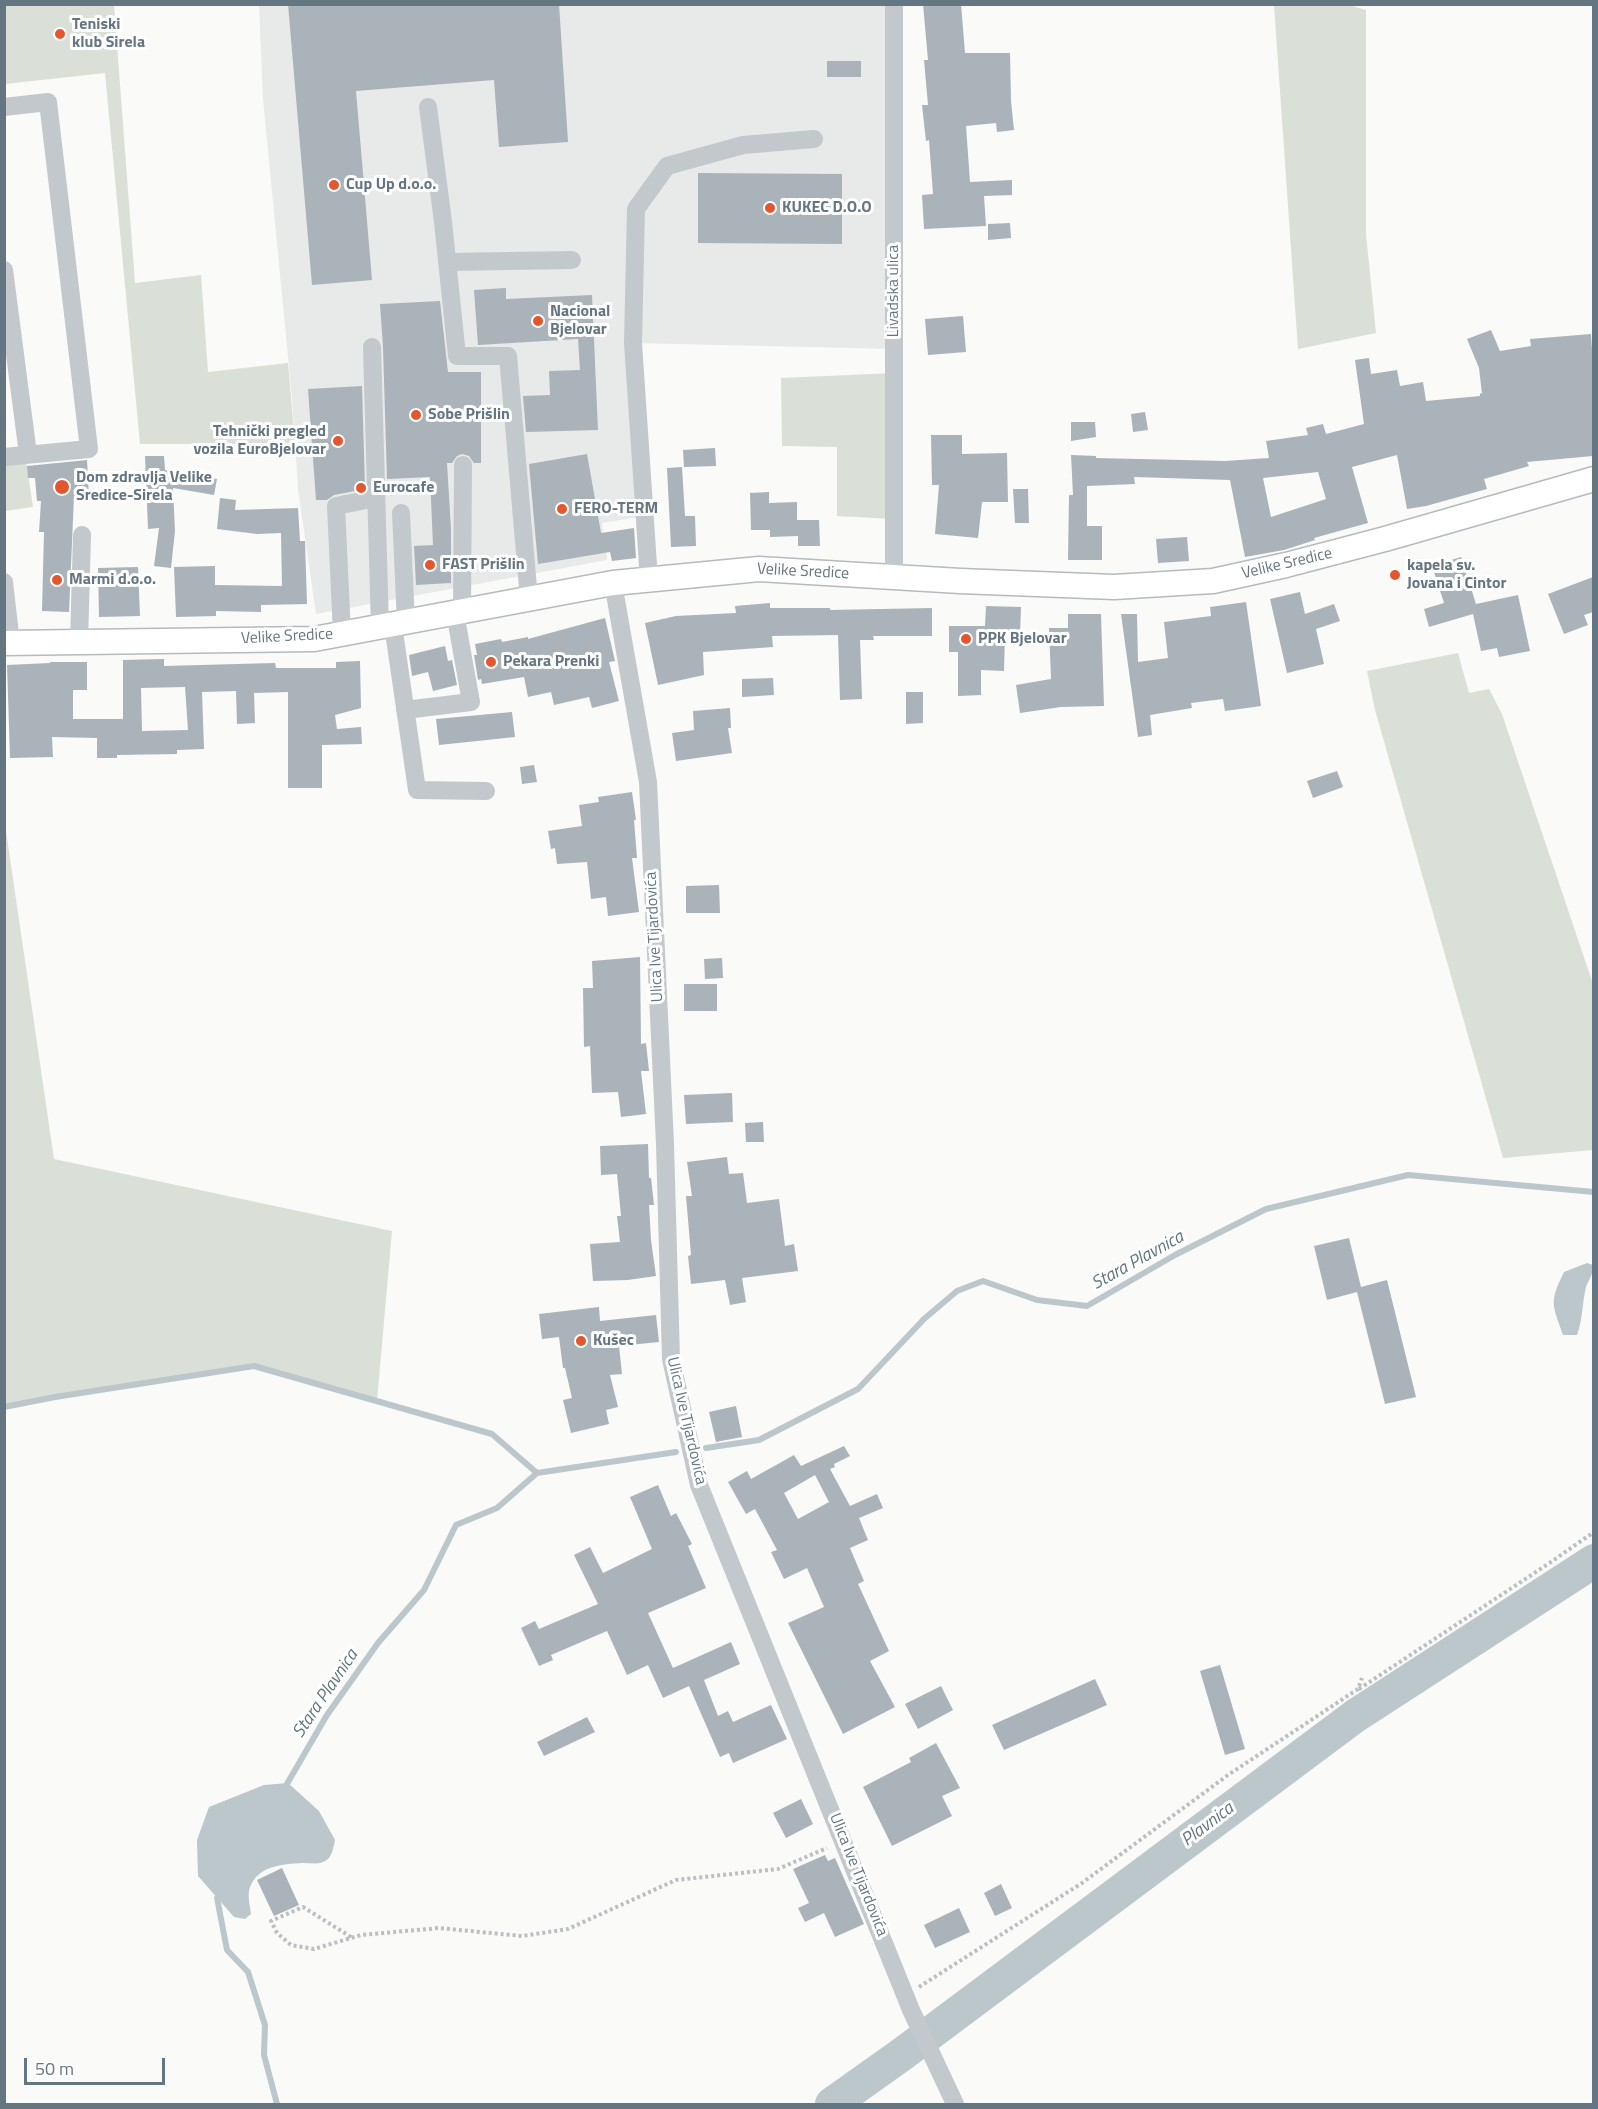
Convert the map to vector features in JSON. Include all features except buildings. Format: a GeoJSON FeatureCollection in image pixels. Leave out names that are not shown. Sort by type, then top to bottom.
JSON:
{"type":"FeatureCollection","features":[{"type":"Feature","properties":{"kind":"main road","name":"Velike Sredice"},"geometry":{"type":"LineString","coordinates":[[8,643],[314,639],[613,583],[759,569],[1114,587],[1213,581],[1368,544],[1593,479]]}},
{"type":"Feature","properties":{"kind":"street","name":"Livadska ulica"},"geometry":{"type":"LineString","coordinates":[[894,4],[894,577]]}},
{"type":"Feature","properties":{"kind":"street"},"geometry":{"type":"LineString","coordinates":[[4,107],[48,102],[89,449],[4,457]]}},
{"type":"Feature","properties":{"kind":"street"},"geometry":{"type":"LineString","coordinates":[[428,107],[457,356],[508,356],[529,599]]}},
{"type":"Feature","properties":{"kind":"street"},"geometry":{"type":"LineString","coordinates":[[649,579],[633,343],[636,209],[667,166],[743,145],[814,139]]}},
{"type":"Feature","properties":{"kind":"street"},"geometry":{"type":"LineString","coordinates":[[447,262],[572,260]]}},
{"type":"Feature","properties":{"kind":"street"},"geometry":{"type":"LineString","coordinates":[[4,270],[28,454]]}},
{"type":"Feature","properties":{"kind":"street"},"geometry":{"type":"LineString","coordinates":[[372,347],[376,498],[417,790],[486,791]]}},
{"type":"Feature","properties":{"kind":"street"},"geometry":{"type":"LineString","coordinates":[[405,710],[471,702],[458,613],[463,465]]}},
{"type":"Feature","properties":{"kind":"street"},"geometry":{"type":"LineString","coordinates":[[342,634],[336,507],[376,498]]}},
{"type":"Feature","properties":{"kind":"street"},"geometry":{"type":"LineString","coordinates":[[393,625],[401,513]]}},
{"type":"Feature","properties":{"kind":"street"},"geometry":{"type":"LineString","coordinates":[[79,643],[82,535]]}},
{"type":"Feature","properties":{"kind":"street"},"geometry":{"type":"LineString","coordinates":[[4,582],[8,643]]}},
{"type":"Feature","properties":{"kind":"street","name":"Ulica Ive Tijardovića"},"geometry":{"type":"LineString","coordinates":[[613,583],[648,782],[665,1144],[670,1359],[699,1485],[844,1841],[913,1999],[936,2073],[955,2104]]}},
{"type":"Feature","properties":{"kind":"path"},"geometry":{"type":"LineString","coordinates":[[913,1999],[1082,1883],[1228,1776],[1593,1532]]}},
{"type":"Feature","properties":{"kind":"path"},"geometry":{"type":"LineString","coordinates":[[1358,1689],[1362,1678]]}},
{"type":"Feature","properties":{"kind":"path"},"geometry":{"type":"LineString","coordinates":[[351,1937],[303,1907],[271,1921],[277,1933],[291,1945],[314,1949],[361,1935],[439,1928],[522,1936],[568,1929],[676,1880],[778,1869],[844,1841]]}},
{"type":"Feature","properties":{"kind":"path"},"geometry":{"type":"LineString","coordinates":[[913,1999],[919,1980]]}},
{"type":"Feature","properties":{"kind":"shaded area"},"geometry":{"type":"Polygon","coordinates":[[[4,5],[114,5],[135,283],[201,275],[208,372],[288,363],[295,444],[140,444],[105,73],[5,84],[4,5]]]}},
{"type":"Feature","properties":{"kind":"shaded area"},"geometry":{"type":"Polygon","coordinates":[[[259,5],[894,5],[894,349],[633,343],[645,516],[602,523],[607,560],[316,614],[298,489],[292,398],[263,99],[259,5]]]}},
{"type":"Feature","properties":{"kind":"shaded area"},"geometry":{"type":"Polygon","coordinates":[[[1274,5],[1349,5],[1366,10],[1366,234],[1376,333],[1298,349],[1274,5]]]}},
{"type":"Feature","properties":{"kind":"shaded area"},"geometry":{"type":"Polygon","coordinates":[[[894,373],[894,519],[837,516],[837,447],[782,446],[781,378],[894,373]]]}},
{"type":"Feature","properties":{"kind":"shaded area"},"geometry":{"type":"Polygon","coordinates":[[[25,454],[33,507],[5,511],[4,457],[25,454]]]}},
{"type":"Feature","properties":{"kind":"shaded area"},"geometry":{"type":"Polygon","coordinates":[[[1458,653],[1469,693],[1489,689],[1502,714],[1593,984],[1593,1150],[1503,1158],[1375,710],[1367,671],[1458,653]]]}},
{"type":"Feature","properties":{"kind":"shaded area"},"geometry":{"type":"Polygon","coordinates":[[[5,824],[54,1159],[392,1231],[377,1401],[254,1366],[5,1408],[5,824]]]}},
{"type":"Feature","properties":{"kind":"shaded area"},"geometry":{"type":"Polygon","coordinates":[[[1587,1263],[1593,1265],[1593,1271],[1586,1287],[1577,1335],[1563,1335],[1554,1303],[1556,1290],[1564,1272],[1587,1263]]]}},
{"type":"Feature","properties":{"kind":"shaded area"},"geometry":{"type":"Polygon","coordinates":[[[288,1783],[319,1811],[335,1840],[331,1854],[326,1861],[320,1863],[286,1864],[263,1871],[252,1883],[249,1891],[251,1914],[245,1919],[234,1917],[198,1876],[197,1840],[209,1807],[264,1785],[288,1783]]]}},
{"type":"Feature","properties":{"kind":"waterway","name":"Stara Plavnica"},"geometry":{"type":"LineString","coordinates":[[706,1448],[759,1440],[858,1389],[924,1319],[957,1291],[983,1281],[1037,1300],[1087,1306],[1175,1255],[1266,1209],[1408,1175],[1594,1192]]}},
{"type":"Feature","properties":{"kind":"waterway"},"geometry":{"type":"LineString","coordinates":[[4,1407],[254,1366],[492,1434],[537,1473]]}},
{"type":"Feature","properties":{"kind":"waterway","name":"Stara Plavnica"},"geometry":{"type":"LineString","coordinates":[[284,1789],[327,1715],[378,1643],[424,1590],[456,1525],[497,1508],[537,1473],[676,1452]]}},
{"type":"Feature","properties":{"kind":"waterway","name":"Plavnica"},"geometry":{"type":"LineString","coordinates":[[832,2104],[1355,1716],[1594,1561]]}},
{"type":"Feature","properties":{"kind":"waterway","name":"Stara Plavnica"},"geometry":{"type":"LineString","coordinates":[[220,1892],[217,1898],[227,1950],[248,1972],[265,2025],[264,2055],[277,2104]]}},
{"type":"Feature","properties":{"kind":"place","name":"Teniski klub Sirela"},"geometry":{"type":"Point","coordinates":[60,34]}},
{"type":"Feature","properties":{"kind":"place","name":"Cup Up d.o.o."},"geometry":{"type":"Point","coordinates":[334,185]}},
{"type":"Feature","properties":{"kind":"place","name":"KUKEC D.O.O"},"geometry":{"type":"Point","coordinates":[770,208]}},
{"type":"Feature","properties":{"kind":"place","name":"Nacional Bjelovar"},"geometry":{"type":"Point","coordinates":[538,321]}},
{"type":"Feature","properties":{"kind":"place","name":"Sobe Prišlin"},"geometry":{"type":"Point","coordinates":[416,415]}},
{"type":"Feature","properties":{"kind":"place","name":"Tehnički pregled vozila EuroBjelovar"},"geometry":{"type":"Point","coordinates":[338,441]}},
{"type":"Feature","properties":{"kind":"place","name":"Dom zdravlja Velike Sredice-Sirela"},"geometry":{"type":"Point","coordinates":[62,487]}},
{"type":"Feature","properties":{"kind":"place","name":"Eurocafe"},"geometry":{"type":"Point","coordinates":[361,488]}},
{"type":"Feature","properties":{"kind":"place","name":"FERO-TERM"},"geometry":{"type":"Point","coordinates":[562,509]}},
{"type":"Feature","properties":{"kind":"place","name":"FAST Prišlin"},"geometry":{"type":"Point","coordinates":[430,565]}},
{"type":"Feature","properties":{"kind":"place","name":"kapela sv. Jovana i Cintor"},"geometry":{"type":"Point","coordinates":[1395,575]}},
{"type":"Feature","properties":{"kind":"place","name":"Marmi d.o.o."},"geometry":{"type":"Point","coordinates":[57,580]}},
{"type":"Feature","properties":{"kind":"place","name":"PPK Bjelovar"},"geometry":{"type":"Point","coordinates":[966,639]}},
{"type":"Feature","properties":{"kind":"place","name":"Pekara Prenki"},"geometry":{"type":"Point","coordinates":[491,662]}},
{"type":"Feature","properties":{"kind":"place","name":"Kušec"},"geometry":{"type":"Point","coordinates":[581,1341]}}]}
